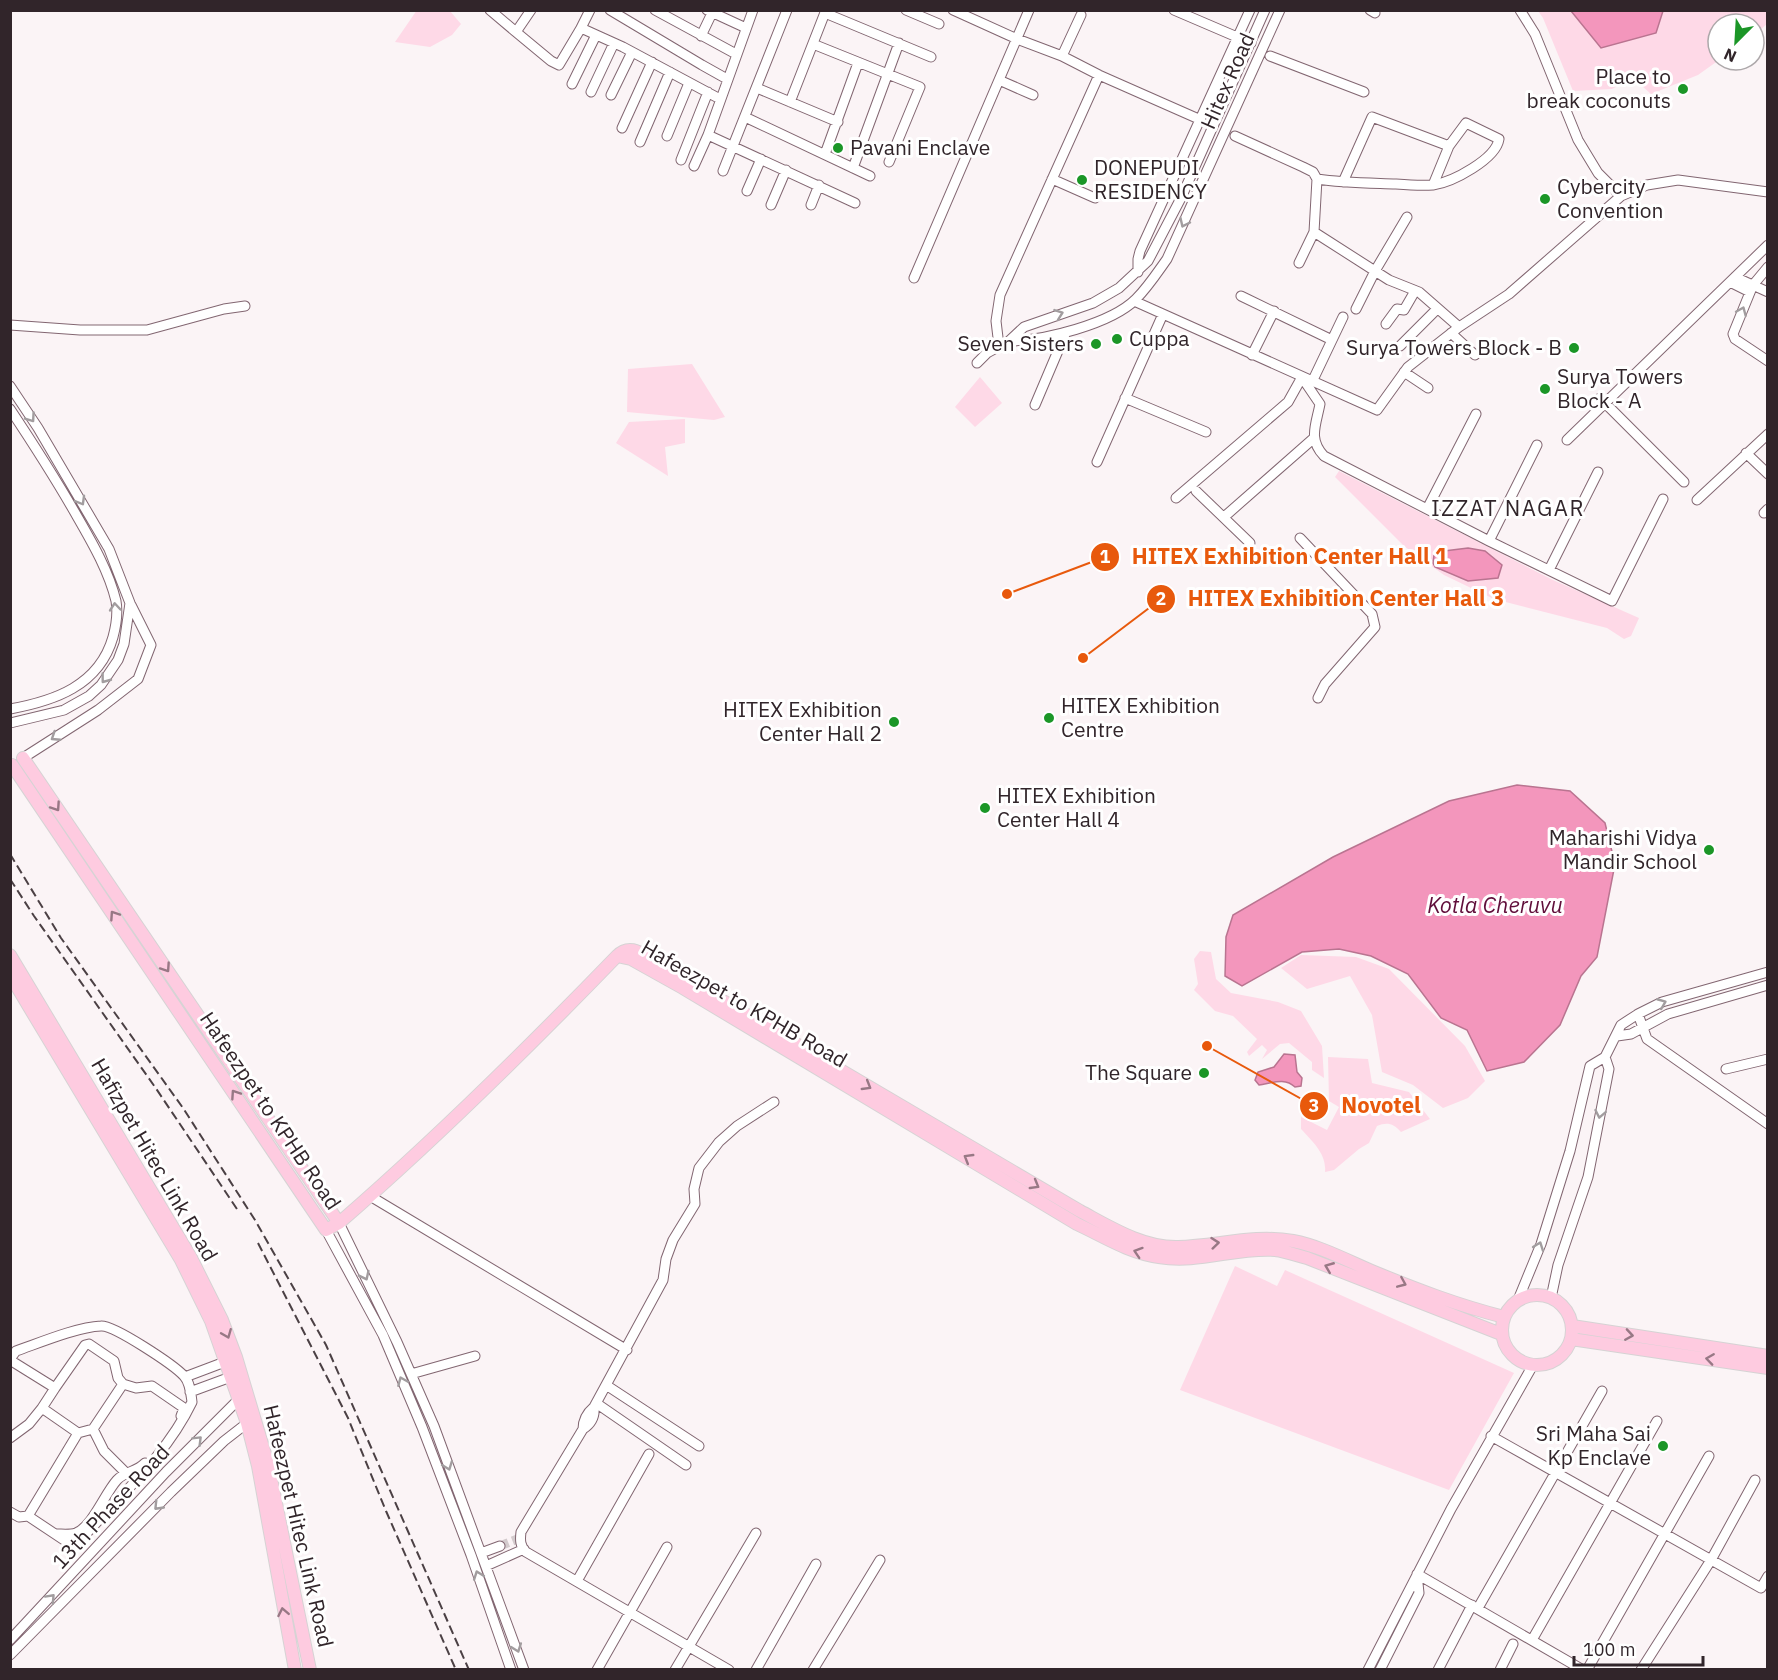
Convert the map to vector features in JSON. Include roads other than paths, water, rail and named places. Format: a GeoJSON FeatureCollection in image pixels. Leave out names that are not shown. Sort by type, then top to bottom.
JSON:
{"type":"FeatureCollection","features":[{"type":"Feature","properties":{"kind":"main road"},"geometry":{"type":"LineString","coordinates":[[23,758],[339,1223]]}},
{"type":"Feature","properties":{"kind":"main road","name":"Hafeezpet to KPHB Road"},"geometry":{"type":"LineString","coordinates":[[11,766],[326,1230],[339,1223],[438,1134],[536,1039],[616,956],[631,959],[683,988],[1077,1224],[1123,1246],[1160,1258],[1178,1259],[1255,1250],[1277,1250],[1306,1258],[1501,1334]]}},
{"type":"Feature","properties":{"kind":"main road"},"geometry":{"type":"LineString","coordinates":[[616,956],[629,949],[651,958],[1080,1211],[1129,1236],[1145,1242],[1177,1247],[1263,1238],[1294,1241],[1331,1253],[1461,1306],[1504,1317]]}},
{"type":"Feature","properties":{"kind":"main road","name":"Hafizpet Hitec Link Road"},"geometry":{"type":"LineString","coordinates":[[10,955],[190,1256],[222,1320],[231,1360],[243,1396]]}},
{"type":"Feature","properties":{"kind":"main road"},"geometry":{"type":"LineString","coordinates":[[10,975],[181,1260],[231,1360]]}},
{"type":"Feature","properties":{"kind":"main road"},"geometry":{"type":"LineString","coordinates":[[1540,1295],[1561,1305],[1572,1326],[1571,1339],[1567,1348],[1553,1362],[1543,1365],[1524,1363],[1512,1355],[1503,1342],[1501,1334],[1504,1317],[1509,1308],[1518,1300],[1540,1295]]}},
{"type":"Feature","properties":{"kind":"main road"},"geometry":{"type":"LineString","coordinates":[[1572,1326],[1767,1356]]}},
{"type":"Feature","properties":{"kind":"main road"},"geometry":{"type":"LineString","coordinates":[[1571,1339],[1767,1368]]}},
{"type":"Feature","properties":{"kind":"main road","name":"Hafeezpet Hitec Link Road"},"geometry":{"type":"LineString","coordinates":[[243,1396],[263,1465],[310,1670]]}},
{"type":"Feature","properties":{"kind":"main road","name":"Hafeezpet Hitec Link Road"},"geometry":{"type":"LineString","coordinates":[[263,1465],[295,1670]]}},
{"type":"Feature","properties":{"kind":"street"},"geometry":{"type":"LineString","coordinates":[[490,10],[551,61],[559,65],[590,10]]}},
{"type":"Feature","properties":{"kind":"street"},"geometry":{"type":"LineString","coordinates":[[516,32],[531,10]]}},
{"type":"Feature","properties":{"kind":"street"},"geometry":{"type":"LineString","coordinates":[[610,10],[728,79]]}},
{"type":"Feature","properties":{"kind":"street"},"geometry":{"type":"LineString","coordinates":[[655,10],[736,54]]}},
{"type":"Feature","properties":{"kind":"street"},"geometry":{"type":"LineString","coordinates":[[694,166],[708,135],[753,10]]}},
{"type":"Feature","properties":{"kind":"street"},"geometry":{"type":"LineString","coordinates":[[723,171],[787,10]]}},
{"type":"Feature","properties":{"kind":"street"},"geometry":{"type":"LineString","coordinates":[[906,10],[939,24]]}},
{"type":"Feature","properties":{"kind":"street"},"geometry":{"type":"LineString","coordinates":[[953,10],[1017,39],[1062,56],[1201,120]]}},
{"type":"Feature","properties":{"kind":"street"},"geometry":{"type":"LineString","coordinates":[[914,278],[1029,10]]}},
{"type":"Feature","properties":{"kind":"street"},"geometry":{"type":"LineString","coordinates":[[1174,10],[1251,44]]}},
{"type":"Feature","properties":{"kind":"street"},"geometry":{"type":"LineString","coordinates":[[1138,272],[1140,252],[1250,10]]}},
{"type":"Feature","properties":{"kind":"street","name":"Hitex Road"},"geometry":{"type":"LineString","coordinates":[[977,363],[987,353],[1009,341],[1024,327],[1093,303],[1119,288],[1148,261],[1181,198],[1265,10]]}},
{"type":"Feature","properties":{"kind":"street","name":"Hitex Road"},"geometry":{"type":"LineString","coordinates":[[1009,341],[1030,341],[1066,332],[1103,319],[1134,301],[1167,259],[1280,10]]}},
{"type":"Feature","properties":{"kind":"street"},"geometry":{"type":"LineString","coordinates":[[1520,10],[1535,34],[1578,140],[1598,172],[1620,196]]}},
{"type":"Feature","properties":{"kind":"street"},"geometry":{"type":"LineString","coordinates":[[701,36],[709,12],[746,28]]}},
{"type":"Feature","properties":{"kind":"street"},"geometry":{"type":"LineString","coordinates":[[790,102],[826,12],[931,57]]}},
{"type":"Feature","properties":{"kind":"street"},"geometry":{"type":"LineString","coordinates":[[1062,56],[1080,15]]}},
{"type":"Feature","properties":{"kind":"street"},"geometry":{"type":"LineString","coordinates":[[581,28],[652,62],[720,99]]}},
{"type":"Feature","properties":{"kind":"street"},"geometry":{"type":"LineString","coordinates":[[572,84],[596,35]]}},
{"type":"Feature","properties":{"kind":"street"},"geometry":{"type":"LineString","coordinates":[[591,92],[614,43]]}},
{"type":"Feature","properties":{"kind":"street"},"geometry":{"type":"LineString","coordinates":[[853,168],[899,43]]}},
{"type":"Feature","properties":{"kind":"street"},"geometry":{"type":"LineString","coordinates":[[813,44],[920,87],[889,162]]}},
{"type":"Feature","properties":{"kind":"street"},"geometry":{"type":"LineString","coordinates":[[611,95],[632,52]]}},
{"type":"Feature","properties":{"kind":"street"},"geometry":{"type":"LineString","coordinates":[[1270,56],[1364,92]]}},
{"type":"Feature","properties":{"kind":"street"},"geometry":{"type":"LineString","coordinates":[[621,128],[652,62]]}},
{"type":"Feature","properties":{"kind":"street"},"geometry":{"type":"LineString","coordinates":[[825,154],[858,63]]}},
{"type":"Feature","properties":{"kind":"street"},"geometry":{"type":"LineString","coordinates":[[640,142],[670,72]]}},
{"type":"Feature","properties":{"kind":"street"},"geometry":{"type":"LineString","coordinates":[[999,346],[996,321],[997,303],[1058,174],[1099,75]]}},
{"type":"Feature","properties":{"kind":"street"},"geometry":{"type":"LineString","coordinates":[[999,80],[1033,95]]}},
{"type":"Feature","properties":{"kind":"street"},"geometry":{"type":"LineString","coordinates":[[667,136],[689,83]]}},
{"type":"Feature","properties":{"kind":"street"},"geometry":{"type":"LineString","coordinates":[[757,88],[838,122]]}},
{"type":"Feature","properties":{"kind":"street"},"geometry":{"type":"LineString","coordinates":[[681,160],[708,92]]}},
{"type":"Feature","properties":{"kind":"street"},"geometry":{"type":"LineString","coordinates":[[745,117],[870,176]]}},
{"type":"Feature","properties":{"kind":"street"},"geometry":{"type":"LineString","coordinates":[[1340,180],[1372,117],[1449,146]]}},
{"type":"Feature","properties":{"kind":"street"},"geometry":{"type":"LineString","coordinates":[[1236,136],[1315,176],[1340,180],[1433,185],[1473,168],[1488,158],[1495,150],[1498,137],[1466,123],[1449,146],[1433,185]]}},
{"type":"Feature","properties":{"kind":"street"},"geometry":{"type":"LineString","coordinates":[[708,135],[855,203]]}},
{"type":"Feature","properties":{"kind":"street"},"geometry":{"type":"LineString","coordinates":[[747,192],[761,159]]}},
{"type":"Feature","properties":{"kind":"street"},"geometry":{"type":"LineString","coordinates":[[771,205],[786,170]]}},
{"type":"Feature","properties":{"kind":"street"},"geometry":{"type":"LineString","coordinates":[[1058,174],[1095,198]]}},
{"type":"Feature","properties":{"kind":"street"},"geometry":{"type":"LineString","coordinates":[[1299,263],[1314,232],[1315,176]]}},
{"type":"Feature","properties":{"kind":"street"},"geometry":{"type":"LineString","coordinates":[[1134,301],[1377,410],[1404,372],[1455,330],[1509,294],[1620,196],[1647,185],[1678,180],[1767,192]]}},
{"type":"Feature","properties":{"kind":"street"},"geometry":{"type":"LineString","coordinates":[[811,205],[819,185]]}},
{"type":"Feature","properties":{"kind":"street"},"geometry":{"type":"LineString","coordinates":[[1356,309],[1407,217]]}},
{"type":"Feature","properties":{"kind":"street"},"geometry":{"type":"LineString","coordinates":[[1314,232],[1375,272],[1415,291],[1437,309],[1475,355]]}},
{"type":"Feature","properties":{"kind":"street"},"geometry":{"type":"LineString","coordinates":[[1567,440],[1603,400],[1733,279],[1767,244]]}},
{"type":"Feature","properties":{"kind":"street"},"geometry":{"type":"LineString","coordinates":[[1767,267],[1752,289],[1733,334],[1733,337],[1767,361]]}},
{"type":"Feature","properties":{"kind":"street"},"geometry":{"type":"LineString","coordinates":[[1733,279],[1752,289],[1767,292]]}},
{"type":"Feature","properties":{"kind":"street"},"geometry":{"type":"LineString","coordinates":[[1386,324],[1397,309],[1404,310],[1415,291]]}},
{"type":"Feature","properties":{"kind":"street"},"geometry":{"type":"LineString","coordinates":[[1241,296],[1332,340]]}},
{"type":"Feature","properties":{"kind":"street"},"geometry":{"type":"LineString","coordinates":[[10,325],[80,330],[147,330],[224,309],[245,306]]}},
{"type":"Feature","properties":{"kind":"street"},"geometry":{"type":"LineString","coordinates":[[1400,346],[1437,309]]}},
{"type":"Feature","properties":{"kind":"street"},"geometry":{"type":"LineString","coordinates":[[1252,355],[1274,311]]}},
{"type":"Feature","properties":{"kind":"street"},"geometry":{"type":"LineString","coordinates":[[1097,462],[1163,314]]}},
{"type":"Feature","properties":{"kind":"street"},"geometry":{"type":"LineString","coordinates":[[1312,382],[1342,317]]}},
{"type":"Feature","properties":{"kind":"street"},"geometry":{"type":"LineString","coordinates":[[1035,405],[1066,332]]}},
{"type":"Feature","properties":{"kind":"street"},"geometry":{"type":"LineString","coordinates":[[1404,372],[1428,388]]}},
{"type":"Feature","properties":{"kind":"street"},"geometry":{"type":"LineString","coordinates":[[1302,377],[1320,404],[1314,438],[1316,446],[1324,456],[1612,601],[1663,499]]}},
{"type":"Feature","properties":{"kind":"street"},"geometry":{"type":"LineString","coordinates":[[1176,498],[1288,402],[1302,377]]}},
{"type":"Feature","properties":{"kind":"street"},"geometry":{"type":"LineString","coordinates":[[10,386],[109,549],[130,603],[151,645],[138,679],[98,710],[23,758]]}},
{"type":"Feature","properties":{"kind":"street"},"geometry":{"type":"LineString","coordinates":[[1125,398],[1206,432]]}},
{"type":"Feature","properties":{"kind":"street"},"geometry":{"type":"LineString","coordinates":[[1603,400],[1684,482]]}},
{"type":"Feature","properties":{"kind":"street"},"geometry":{"type":"LineString","coordinates":[[10,409],[41,456],[99,554],[116,603],[116,625],[111,644],[102,660],[81,684],[47,702],[10,710]]}},
{"type":"Feature","properties":{"kind":"street"},"geometry":{"type":"LineString","coordinates":[[1427,509],[1476,414]]}},
{"type":"Feature","properties":{"kind":"street"},"geometry":{"type":"LineString","coordinates":[[1696,500],[1766,437]]}},
{"type":"Feature","properties":{"kind":"street"},"geometry":{"type":"LineString","coordinates":[[1224,517],[1314,438]]}},
{"type":"Feature","properties":{"kind":"street"},"geometry":{"type":"LineString","coordinates":[[1489,541],[1537,445]]}},
{"type":"Feature","properties":{"kind":"street"},"geometry":{"type":"LineString","coordinates":[[41,456],[51,451]]}},
{"type":"Feature","properties":{"kind":"street"},"geometry":{"type":"LineString","coordinates":[[1746,453],[1767,474]]}},
{"type":"Feature","properties":{"kind":"street"},"geometry":{"type":"LineString","coordinates":[[1549,570],[1598,472]]}},
{"type":"Feature","properties":{"kind":"street"},"geometry":{"type":"LineString","coordinates":[[1196,491],[1250,543]]}},
{"type":"Feature","properties":{"kind":"street"},"geometry":{"type":"LineString","coordinates":[[1300,538],[1372,614],[1375,620],[1375,627],[1325,684],[1318,698]]}},
{"type":"Feature","properties":{"kind":"street"},"geometry":{"type":"LineString","coordinates":[[10,723],[64,710],[83,700],[101,685],[118,660],[124,644],[130,603]]}},
{"type":"Feature","properties":{"kind":"street"},"geometry":{"type":"LineString","coordinates":[[1518,1300],[1541,1244],[1570,1151],[1590,1066],[1605,1056],[1621,1025],[1662,1002],[1767,972]]}},
{"type":"Feature","properties":{"kind":"street"},"geometry":{"type":"LineString","coordinates":[[1617,1036],[1631,1034],[1668,1014],[1767,985]]}},
{"type":"Feature","properties":{"kind":"street"},"geometry":{"type":"LineString","coordinates":[[1638,1014],[1647,1039],[1767,1124]]}},
{"type":"Feature","properties":{"kind":"street"},"geometry":{"type":"LineString","coordinates":[[1551,1299],[1558,1265],[1588,1178],[1609,1069],[1605,1056]]}},
{"type":"Feature","properties":{"kind":"street"},"geometry":{"type":"LineString","coordinates":[[1726,1069],[1767,1059]]}},
{"type":"Feature","properties":{"kind":"street"},"geometry":{"type":"LineString","coordinates":[[729,1670],[524,1549],[520,1538],[521,1532],[583,1429],[589,1425],[595,1414],[595,1405],[627,1350],[663,1280],[666,1259],[673,1240],[695,1204],[695,1183],[699,1168],[719,1142],[737,1126],[774,1102]]}},
{"type":"Feature","properties":{"kind":"street"},"geometry":{"type":"LineString","coordinates":[[370,1196],[627,1350]]}},
{"type":"Feature","properties":{"kind":"street"},"geometry":{"type":"LineString","coordinates":[[339,1223],[397,1342],[434,1426],[524,1670]]}},
{"type":"Feature","properties":{"kind":"street"},"geometry":{"type":"LineString","coordinates":[[326,1230],[392,1355],[463,1534],[512,1670]]}},
{"type":"Feature","properties":{"kind":"street"},"geometry":{"type":"LineString","coordinates":[[10,1512],[19,1516],[28,1516],[69,1541],[85,1535],[158,1455],[188,1412],[192,1402],[185,1377],[150,1351],[110,1327],[102,1326],[84,1329],[24,1348],[10,1359],[56,1388]]}},
{"type":"Feature","properties":{"kind":"street"},"geometry":{"type":"LineString","coordinates":[[10,1438],[29,1424],[88,1344],[114,1361],[118,1378],[123,1384],[136,1388],[147,1385],[157,1388],[184,1408],[183,1413],[142,1467],[116,1480],[82,1529],[71,1534],[55,1534]]}},
{"type":"Feature","properties":{"kind":"street"},"geometry":{"type":"LineString","coordinates":[[411,1374],[475,1356]]}},
{"type":"Feature","properties":{"kind":"street"},"geometry":{"type":"LineString","coordinates":[[185,1377],[231,1360]]}},
{"type":"Feature","properties":{"kind":"street"},"geometry":{"type":"LineString","coordinates":[[1368,1670],[1491,1436],[1533,1365]]}},
{"type":"Feature","properties":{"kind":"street"},"geometry":{"type":"LineString","coordinates":[[190,1392],[236,1376]]}},
{"type":"Feature","properties":{"kind":"street"},"geometry":{"type":"LineString","coordinates":[[28,1516],[78,1433],[93,1429],[123,1384]]}},
{"type":"Feature","properties":{"kind":"street"},"geometry":{"type":"LineString","coordinates":[[606,1385],[699,1446]]}},
{"type":"Feature","properties":{"kind":"street"},"geometry":{"type":"LineString","coordinates":[[1438,1670],[1602,1390]]}},
{"type":"Feature","properties":{"kind":"street","name":"13th Phase Road"},"geometry":{"type":"LineString","coordinates":[[10,1640],[166,1472],[243,1396]]}},
{"type":"Feature","properties":{"kind":"street"},"geometry":{"type":"LineString","coordinates":[[595,1405],[686,1465]]}},
{"type":"Feature","properties":{"kind":"street"},"geometry":{"type":"LineString","coordinates":[[42,1408],[78,1433]]}},
{"type":"Feature","properties":{"kind":"street","name":"13th Phase Road"},"geometry":{"type":"LineString","coordinates":[[10,1655],[178,1485],[224,1441],[251,1420]]}},
{"type":"Feature","properties":{"kind":"street"},"geometry":{"type":"LineString","coordinates":[[1532,1640],[1657,1421]]}},
{"type":"Feature","properties":{"kind":"street"},"geometry":{"type":"LineString","coordinates":[[93,1429],[104,1451],[126,1473]]}},
{"type":"Feature","properties":{"kind":"street"},"geometry":{"type":"LineString","coordinates":[[1491,1436],[1761,1588],[1767,1576]]}},
{"type":"Feature","properties":{"kind":"street"},"geometry":{"type":"LineString","coordinates":[[577,1581],[650,1454]]}},
{"type":"Feature","properties":{"kind":"street"},"geometry":{"type":"LineString","coordinates":[[1417,1574],[1585,1670],[1710,1456]]}},
{"type":"Feature","properties":{"kind":"street"},"geometry":{"type":"LineString","coordinates":[[166,1472],[178,1485]]}},
{"type":"Feature","properties":{"kind":"street"},"geometry":{"type":"LineString","coordinates":[[1641,1670],[1711,1560],[1755,1480]]}},
{"type":"Feature","properties":{"kind":"street"},"geometry":{"type":"LineString","coordinates":[[675,1670],[756,1533]]}},
{"type":"Feature","properties":{"kind":"street"},"geometry":{"type":"LineString","coordinates":[[481,1553],[500,1546]]}},
{"type":"Feature","properties":{"kind":"street"},"geometry":{"type":"LineString","coordinates":[[597,1670],[667,1548]]}},
{"type":"Feature","properties":{"kind":"street"},"geometry":{"type":"LineString","coordinates":[[486,1566],[524,1549]]}},
{"type":"Feature","properties":{"kind":"street"},"geometry":{"type":"LineString","coordinates":[[813,1670],[880,1560]]}},
{"type":"Feature","properties":{"kind":"street"},"geometry":{"type":"LineString","coordinates":[[756,1670],[816,1564]]}},
{"type":"Feature","properties":{"kind":"street"},"geometry":{"type":"LineString","coordinates":[[1380,1670],[1419,1593],[1417,1574]]}},
{"type":"Feature","properties":{"kind":"street"},"geometry":{"type":"LineString","coordinates":[[1500,1670],[1513,1644]]}},
{"type":"Feature","properties":{"kind":"water"},"geometry":{"type":"Polygon","coordinates":[[[1571,11],[1663,11],[1656,33],[1601,48],[1571,11]]]}},
{"type":"Feature","properties":{"kind":"water"},"geometry":{"type":"Polygon","coordinates":[[[1468,548],[1485,551],[1502,565],[1498,578],[1468,581],[1435,567],[1433,563],[1434,555],[1444,551],[1468,548]]]}},
{"type":"Feature","properties":{"kind":"water","name":"Kotla Cheruvu"},"geometry":{"type":"Polygon","coordinates":[[[1517,785],[1570,791],[1605,823],[1615,864],[1597,957],[1581,976],[1560,1025],[1524,1062],[1487,1071],[1467,1030],[1441,1018],[1408,974],[1371,956],[1339,949],[1302,952],[1242,986],[1225,976],[1226,937],[1233,915],[1333,857],[1449,801],[1517,785]]]}},
{"type":"Feature","properties":{"kind":"water"},"geometry":{"type":"Polygon","coordinates":[[[1284,1054],[1295,1055],[1297,1072],[1302,1078],[1301,1086],[1295,1087],[1283,1081],[1259,1085],[1255,1080],[1258,1072],[1274,1067],[1284,1054]]]}},
{"type":"Feature","properties":{"kind":"tunnel"},"geometry":{"type":"LineString","coordinates":[[500,1546],[520,1538]]}},
{"type":"Feature","properties":{"kind":"railway"},"geometry":{"type":"LineString","coordinates":[[10,854],[61,938],[183,1108],[255,1220],[326,1345],[469,1670]]}},
{"type":"Feature","properties":{"kind":"railway"},"geometry":{"type":"LineString","coordinates":[[10,879],[239,1212]]}},
{"type":"Feature","properties":{"kind":"railway"},"geometry":{"type":"LineString","coordinates":[[258,1243],[348,1418],[456,1670]]}},
{"type":"Feature","properties":{"kind":"place","name":"Place to break coconuts"},"geometry":{"type":"Point","coordinates":[1683,89]}},
{"type":"Feature","properties":{"kind":"place","name":"Pavani Enclave"},"geometry":{"type":"Point","coordinates":[838,148]}},
{"type":"Feature","properties":{"kind":"place","name":"DONEPUDI RESIDENCY"},"geometry":{"type":"Point","coordinates":[1082,180]}},
{"type":"Feature","properties":{"kind":"place","name":"Cybercity Convention"},"geometry":{"type":"Point","coordinates":[1545,199]}},
{"type":"Feature","properties":{"kind":"place","name":"Cuppa"},"geometry":{"type":"Point","coordinates":[1117,339]}},
{"type":"Feature","properties":{"kind":"place","name":"Seven Sisters"},"geometry":{"type":"Point","coordinates":[1096,344]}},
{"type":"Feature","properties":{"kind":"place","name":"Surya Towers Block - B"},"geometry":{"type":"Point","coordinates":[1574,348]}},
{"type":"Feature","properties":{"kind":"place","name":"Surya Towers Block - A"},"geometry":{"type":"Point","coordinates":[1545,389]}},
{"type":"Feature","properties":{"kind":"place","name":"HITEX Exhibition Center Hall 1"},"geometry":{"type":"Point","coordinates":[1007,594]}},
{"type":"Feature","properties":{"kind":"place","name":"HITEX Exhibition Center Hall 3"},"geometry":{"type":"Point","coordinates":[1083,658]}},
{"type":"Feature","properties":{"kind":"place","name":"HITEX Exhibition Centre"},"geometry":{"type":"Point","coordinates":[1049,718]}},
{"type":"Feature","properties":{"kind":"place","name":"HITEX Exhibition Center Hall 2"},"geometry":{"type":"Point","coordinates":[894,722]}},
{"type":"Feature","properties":{"kind":"place","name":"HITEX Exhibition Center Hall 4"},"geometry":{"type":"Point","coordinates":[985,808]}},
{"type":"Feature","properties":{"kind":"place","name":"Maharishi Vidya Mandir School"},"geometry":{"type":"Point","coordinates":[1709,850]}},
{"type":"Feature","properties":{"kind":"place","name":"Novotel"},"geometry":{"type":"Point","coordinates":[1207,1046]}},
{"type":"Feature","properties":{"kind":"place","name":"The Square"},"geometry":{"type":"Point","coordinates":[1204,1073]}},
{"type":"Feature","properties":{"kind":"place","name":"Sri Maha Sai Kp Enclave"},"geometry":{"type":"Point","coordinates":[1663,1446]}},
{"type":"Feature","properties":{"kind":"district","name":"IZZAT NAGAR"},"geometry":{"type":"Point","coordinates":[1508,508]}}]}
